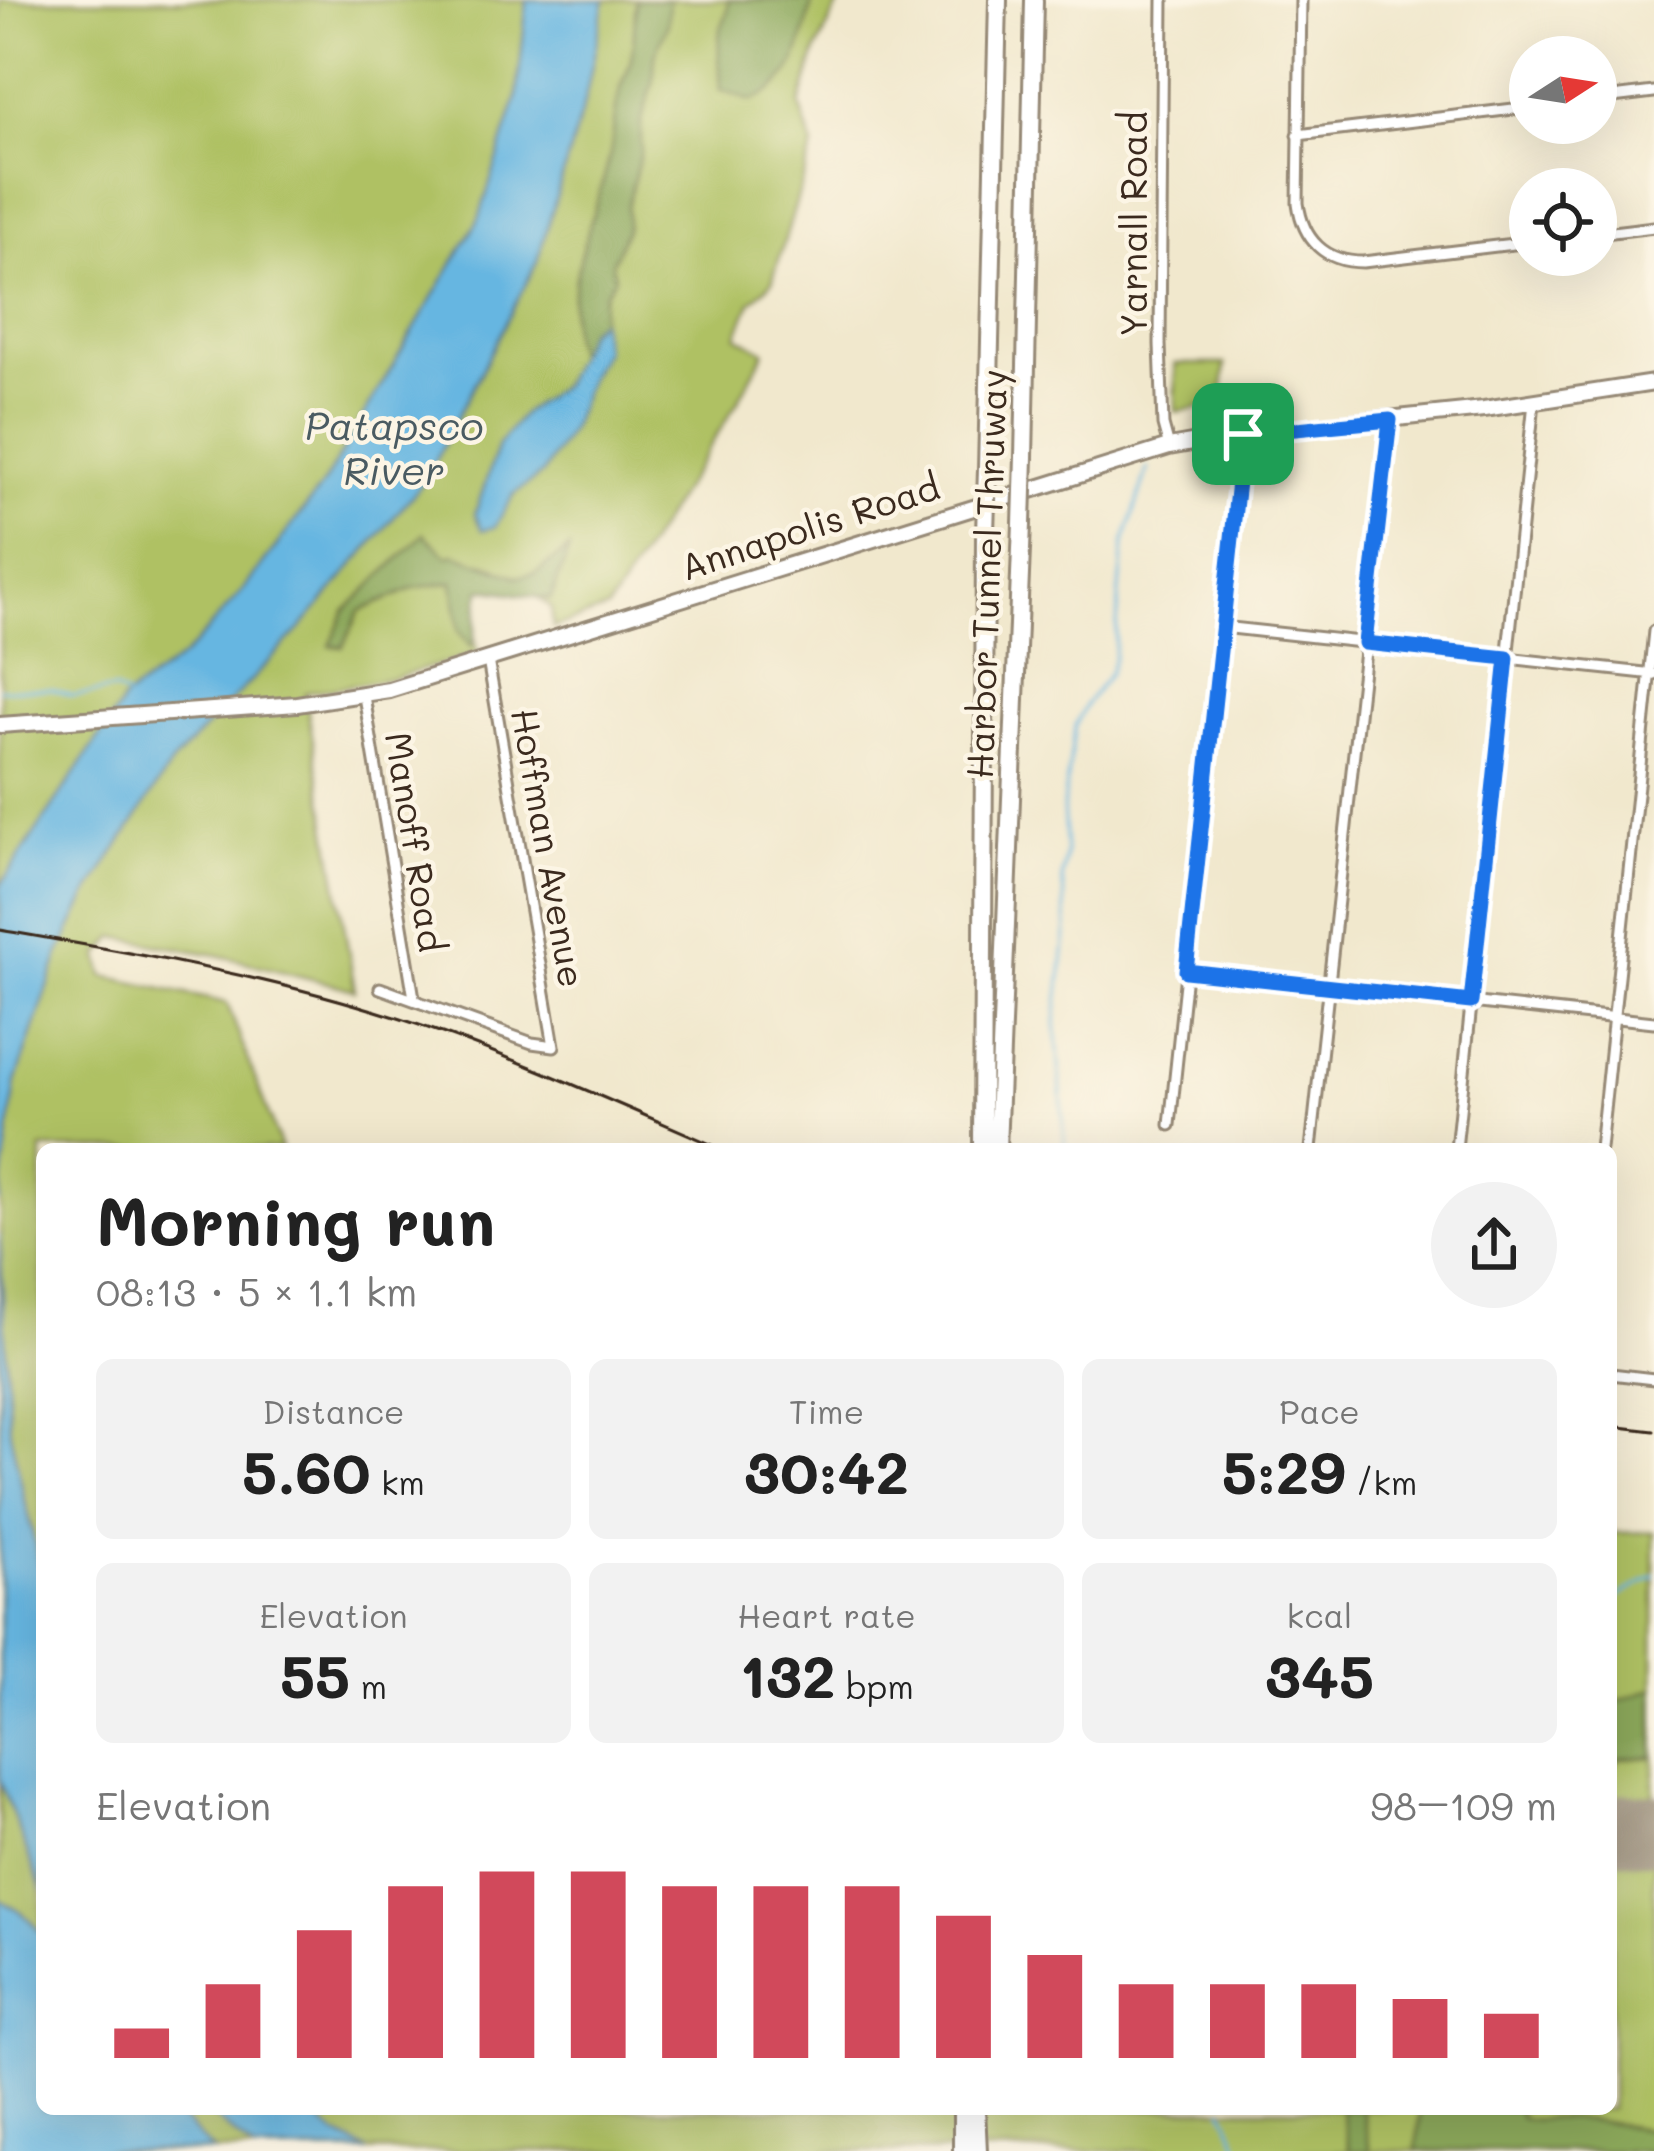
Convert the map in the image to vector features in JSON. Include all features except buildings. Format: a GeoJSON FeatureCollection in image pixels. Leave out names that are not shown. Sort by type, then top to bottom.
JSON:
{"type":"FeatureCollection","features":[{"type":"Feature","properties":{"kind":"highway","name":"Harbor Tunnel Thruway"},"geometry":{"type":"LineString","coordinates":[[982,1143],[985,533],[998,0]]}},
{"type":"Feature","properties":{"kind":"highway","name":"Harbor Tunnel Thruway"},"geometry":{"type":"LineString","coordinates":[[998,1143],[1022,524],[1034,0]]}},
{"type":"Feature","properties":{"kind":"highway"},"geometry":{"type":"LineString","coordinates":[[962,2115],[962,2151]]}},
{"type":"Feature","properties":{"kind":"highway"},"geometry":{"type":"LineString","coordinates":[[976,2115],[978,2151]]}},
{"type":"Feature","properties":{"kind":"main road","name":"Annapolis Road"},"geometry":{"type":"LineString","coordinates":[[0,725],[364,696],[1169,447],[1654,383]]}},
{"type":"Feature","properties":{"kind":"street","name":"Yarnall Road"},"geometry":{"type":"LineString","coordinates":[[1163,0],[1160,344],[1163,425],[1169,447]]}},
{"type":"Feature","properties":{"kind":"street"},"geometry":{"type":"LineString","coordinates":[[1301,0],[1300,218],[1313,243],[1337,259],[1363,262],[1509,245]]}},
{"type":"Feature","properties":{"kind":"street"},"geometry":{"type":"LineString","coordinates":[[1617,96],[1654,92]]}},
{"type":"Feature","properties":{"kind":"street"},"geometry":{"type":"LineString","coordinates":[[1298,135],[1509,110]]}},
{"type":"Feature","properties":{"kind":"street"},"geometry":{"type":"LineString","coordinates":[[1617,231],[1654,227]]}},
{"type":"Feature","properties":{"kind":"street"},"geometry":{"type":"LineString","coordinates":[[1457,1143],[1534,402]]}},
{"type":"Feature","properties":{"kind":"street"},"geometry":{"type":"LineString","coordinates":[[1311,1143],[1390,420]]}},
{"type":"Feature","properties":{"kind":"street"},"geometry":{"type":"LineString","coordinates":[[1170,1125],[1243,434]]}},
{"type":"Feature","properties":{"kind":"street"},"geometry":{"type":"LineString","coordinates":[[1222,627],[1652,673]]}},
{"type":"Feature","properties":{"kind":"street"},"geometry":{"type":"LineString","coordinates":[[1601,1143],[1654,631]]}},
{"type":"Feature","properties":{"kind":"street","name":"Hoffman Avenue"},"geometry":{"type":"LineString","coordinates":[[414,998],[532,1043],[554,1046],[488,660]]}},
{"type":"Feature","properties":{"kind":"street","name":"Manoff Road"},"geometry":{"type":"LineString","coordinates":[[364,696],[414,998]]}},
{"type":"Feature","properties":{"kind":"street"},"geometry":{"type":"LineString","coordinates":[[1186,971],[1654,1022]]}},
{"type":"Feature","properties":{"kind":"street"},"geometry":{"type":"LineString","coordinates":[[380,988],[414,998]]}},
{"type":"Feature","properties":{"kind":"street"},"geometry":{"type":"LineString","coordinates":[[1617,1375],[1654,1378]]}},
{"type":"Feature","properties":{"kind":"green space"},"geometry":{"type":"Polygon","coordinates":[[[0,0],[841,0],[816,51],[800,105],[813,147],[772,282],[751,302],[737,336],[765,351],[608,609],[553,628],[551,607],[495,567],[458,557],[478,653],[394,678],[305,693],[355,990],[217,955],[115,937],[99,956],[104,976],[227,1003],[279,1143],[36,1143],[36,2115],[1617,2115],[1617,1533],[1654,1532],[1654,2151],[0,2151],[0,0]]]}},
{"type":"Feature","properties":{"kind":"green space"},"geometry":{"type":"Polygon","coordinates":[[[636,0],[669,0],[667,26],[655,55],[653,84],[641,122],[641,151],[627,227],[612,264],[615,277],[604,294],[600,320],[588,330],[578,358],[572,337],[574,289],[630,64],[636,0]]]}},
{"type":"Feature","properties":{"kind":"green space"},"geometry":{"type":"Polygon","coordinates":[[[728,0],[813,0],[801,47],[788,73],[751,101],[720,89],[719,38],[728,0]]]}},
{"type":"Feature","properties":{"kind":"green space"},"geometry":{"type":"Polygon","coordinates":[[[1175,364],[1225,364],[1222,403],[1176,412],[1175,364]]]}},
{"type":"Feature","properties":{"kind":"green space"},"geometry":{"type":"Polygon","coordinates":[[[424,534],[448,556],[455,554],[518,577],[536,573],[569,549],[551,599],[482,589],[471,647],[459,631],[453,582],[414,588],[360,611],[343,647],[330,646],[345,611],[424,534]]]}},
{"type":"Feature","properties":{"kind":"green space"},"geometry":{"type":"Polygon","coordinates":[[[1654,1688],[1654,1757],[1617,1762],[1617,1701],[1654,1688]]]}},
{"type":"Feature","properties":{"kind":"green space"},"geometry":{"type":"Polygon","coordinates":[[[1342,2115],[1363,2115],[1370,2151],[1349,2151],[1342,2115]]]}},
{"type":"Feature","properties":{"kind":"green space"},"geometry":{"type":"Polygon","coordinates":[[[1419,2115],[1582,2119],[1654,2130],[1654,2151],[1416,2151],[1419,2115]]]}},
{"type":"Feature","properties":{"kind":"water","name":"Patapsco River"},"geometry":{"type":"Polygon","coordinates":[[[527,0],[605,0],[585,100],[537,262],[426,479],[302,627],[171,764],[87,896],[60,952],[16,1082],[0,1202],[0,886],[126,697],[184,656],[244,589],[322,486],[479,219],[517,97],[527,0]]]}},
{"type":"Feature","properties":{"kind":"water"},"geometry":{"type":"Polygon","coordinates":[[[600,320],[604,351],[571,428],[542,474],[514,494],[495,527],[482,530],[475,514],[498,445],[523,413],[561,386],[588,330],[600,320]]]}},
{"type":"Feature","properties":{"kind":"water"},"geometry":{"type":"Polygon","coordinates":[[[0,1234],[10,1432],[36,1550],[36,1875],[0,1780],[0,1234]]]}},
{"type":"Feature","properties":{"kind":"water"},"geometry":{"type":"Polygon","coordinates":[[[0,1899],[36,1927],[36,2115],[178,2115],[213,2151],[0,2151],[0,1899]]]}},
{"type":"Feature","properties":{"kind":"water"},"geometry":{"type":"Polygon","coordinates":[[[210,2115],[311,2115],[368,2151],[255,2151],[210,2115]]]}},
{"type":"Feature","properties":{"kind":"waterway"},"geometry":{"type":"LineString","coordinates":[[1065,1143],[1056,1021],[1067,926],[1063,806],[1075,726],[1109,674],[1114,658],[1124,544],[1148,468]]}},
{"type":"Feature","properties":{"kind":"waterway"},"geometry":{"type":"LineString","coordinates":[[0,689],[51,689],[72,696],[114,690],[126,696]]}},
{"type":"Feature","properties":{"kind":"waterway"},"geometry":{"type":"LineString","coordinates":[[1617,1598],[1654,1576]]}},
{"type":"Feature","properties":{"kind":"waterway"},"geometry":{"type":"LineString","coordinates":[[1226,2115],[1241,2151]]}},
{"type":"Feature","properties":{"kind":"runway"},"geometry":{"type":"LineString","coordinates":[[1623,1828],[1654,1829]]}},
{"type":"Feature","properties":{"kind":"tram line"},"geometry":{"type":"LineString","coordinates":[[0,930],[247,977],[344,1001],[517,1062],[708,1143]]}},
{"type":"Feature","properties":{"kind":"tram line"},"geometry":{"type":"LineString","coordinates":[[1617,1427],[1654,1431]]}},
{"type":"Feature","properties":{"kind":"route"},"geometry":{"type":"LineString","coordinates":[[1390,420],[1365,643],[1507,658],[1471,1002],[1186,971],[1243,434],[1390,420]]}}]}
